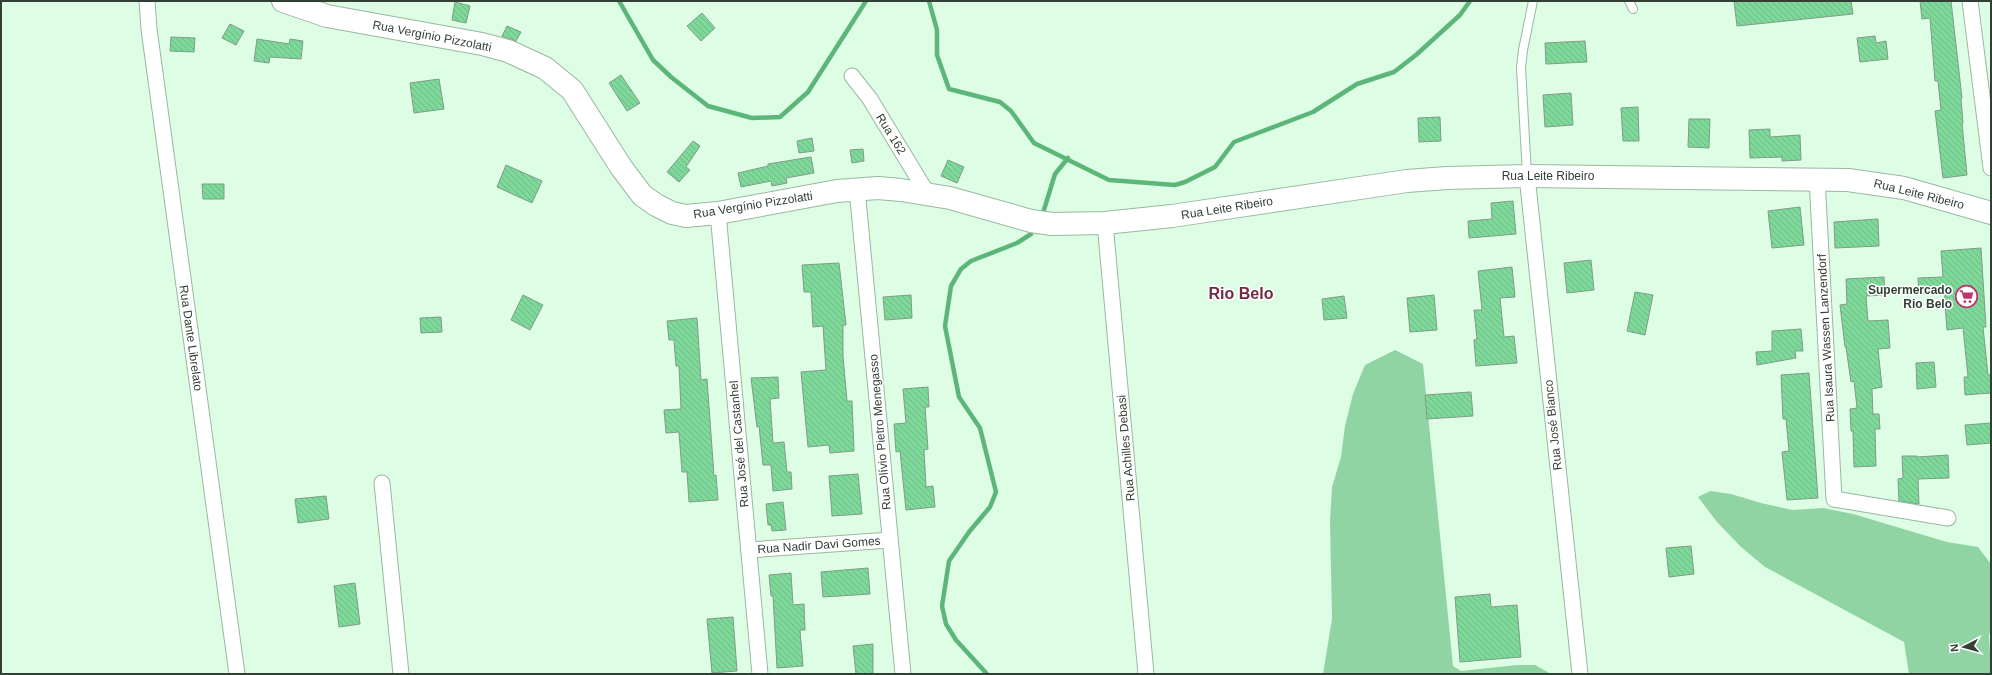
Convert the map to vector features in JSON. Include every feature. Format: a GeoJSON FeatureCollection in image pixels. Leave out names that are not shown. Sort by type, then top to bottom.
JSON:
{"type":"FeatureCollection","features":[{"type":"Feature","properties":{"kind":"street","name":"Rua Dante Librelato"},"geometry":{"type":"LineString","coordinates":[[147,1],[151,45],[237,674]]}},
{"type":"Feature","properties":{"kind":"street","name":"Rua Vergínio Pizzolatti"},"geometry":{"type":"LineString","coordinates":[[283,1],[327,16],[482,44],[529,60],[545,68],[572,90],[621,167],[642,195],[656,205],[672,213],[686,216],[718,213],[857,189],[878,188],[927,193],[967,202],[1031,221],[1052,224],[1105,223]]}},
{"type":"Feature","properties":{"kind":"street"},"geometry":{"type":"LineString","coordinates":[[1970,1],[1991,168]]}},
{"type":"Feature","properties":{"kind":"street","name":"Rua 162"},"geometry":{"type":"LineString","coordinates":[[852,76],[870,99],[927,193]]}},
{"type":"Feature","properties":{"kind":"street","name":"Rua Leite Ribeiro"},"geometry":{"type":"LineString","coordinates":[[1105,223],[1172,216],[1407,181],[1463,177],[1527,176],[1817,178],[1869,182],[1904,188],[1991,213]]}},
{"type":"Feature","properties":{"kind":"street","name":"Rua José Bianco"},"geometry":{"type":"LineString","coordinates":[[1527,176],[1580,674]]}},
{"type":"Feature","properties":{"kind":"street","name":"Rua Isaura Wassen Lanzendorf"},"geometry":{"type":"LineString","coordinates":[[1817,178],[1834,499],[1948,518]]}},
{"type":"Feature","properties":{"kind":"street","name":"Rua Olívio Pietro Menegasso"},"geometry":{"type":"LineString","coordinates":[[857,189],[903,674]]}},
{"type":"Feature","properties":{"kind":"street","name":"Rua José del Castanhel"},"geometry":{"type":"LineString","coordinates":[[718,213],[760,674]]}},
{"type":"Feature","properties":{"kind":"street","name":"Rua Achilles Debasi"},"geometry":{"type":"LineString","coordinates":[[1105,223],[1146,674]]}},
{"type":"Feature","properties":{"kind":"street"},"geometry":{"type":"LineString","coordinates":[[382,483],[401,674]]}},
{"type":"Feature","properties":{"kind":"street","name":"Rua Nadir Davi Gomes"},"geometry":{"type":"LineString","coordinates":[[749,550],[890,540]]}},
{"type":"Feature","properties":{"kind":"lane"},"geometry":{"type":"LineString","coordinates":[[1527,176],[1521,68],[1523,50],[1533,1]]}},
{"type":"Feature","properties":{"kind":"lane"},"geometry":{"type":"LineString","coordinates":[[1629,1],[1633,9]]}},
{"type":"Feature","properties":{"kind":"green space"},"geometry":{"type":"Polygon","coordinates":[[[1395,350],[1423,364],[1453,666],[1461,671],[1517,665],[1535,665],[1551,674],[1323,674],[1332,619],[1330,521],[1332,487],[1341,457],[1345,426],[1353,394],[1365,365],[1395,350]]]}},
{"type":"Feature","properties":{"kind":"green space"},"geometry":{"type":"Polygon","coordinates":[[[1710,491],[1731,494],[1792,510],[1823,508],[1853,514],[1947,542],[1978,547],[1991,564],[1991,629],[1989,635],[1991,674],[1909,674],[1904,642],[1765,567],[1741,547],[1717,522],[1698,497],[1710,491]]]}},
{"type":"Feature","properties":{"kind":"building"},"geometry":{"type":"Polygon","coordinates":[[[1734,1],[1851,1],[1853,14],[1737,26],[1734,1]]]}},
{"type":"Feature","properties":{"kind":"building"},"geometry":{"type":"Polygon","coordinates":[[[1920,1],[1951,1],[1962,98],[1962,123],[1967,175],[1943,178],[1935,111],[1941,110],[1938,81],[1935,81],[1930,18],[1922,19],[1920,1]]]}},
{"type":"Feature","properties":{"kind":"building"},"geometry":{"type":"Polygon","coordinates":[[[455,2],[470,6],[466,23],[452,20],[455,2]]]}},
{"type":"Feature","properties":{"kind":"building"},"geometry":{"type":"Polygon","coordinates":[[[702,13],[715,28],[701,41],[687,26],[702,13]]]}},
{"type":"Feature","properties":{"kind":"building"},"geometry":{"type":"Polygon","coordinates":[[[230,24],[244,31],[236,45],[222,38],[230,24]]]}},
{"type":"Feature","properties":{"kind":"building"},"geometry":{"type":"Polygon","coordinates":[[[507,26],[521,32],[516,41],[502,36],[507,26]]]}},
{"type":"Feature","properties":{"kind":"building"},"geometry":{"type":"Polygon","coordinates":[[[1875,36],[1876,43],[1886,41],[1888,59],[1860,62],[1857,38],[1875,36]]]}},
{"type":"Feature","properties":{"kind":"building"},"geometry":{"type":"Polygon","coordinates":[[[171,37],[195,38],[194,52],[170,51],[171,37]]]}},
{"type":"Feature","properties":{"kind":"building"},"geometry":{"type":"Polygon","coordinates":[[[257,39],[289,44],[290,39],[303,41],[301,59],[270,57],[269,63],[254,61],[257,39]]]}},
{"type":"Feature","properties":{"kind":"building"},"geometry":{"type":"Polygon","coordinates":[[[1585,41],[1587,62],[1546,64],[1545,43],[1585,41]]]}},
{"type":"Feature","properties":{"kind":"building"},"geometry":{"type":"Polygon","coordinates":[[[621,75],[640,103],[627,111],[609,83],[621,75]]]}},
{"type":"Feature","properties":{"kind":"building"},"geometry":{"type":"Polygon","coordinates":[[[439,79],[444,109],[414,113],[410,83],[439,79]]]}},
{"type":"Feature","properties":{"kind":"building"},"geometry":{"type":"Polygon","coordinates":[[[1571,93],[1573,125],[1545,127],[1543,95],[1571,93]]]}},
{"type":"Feature","properties":{"kind":"building"},"geometry":{"type":"Polygon","coordinates":[[[1638,107],[1639,141],[1623,141],[1621,108],[1638,107]]]}},
{"type":"Feature","properties":{"kind":"building"},"geometry":{"type":"Polygon","coordinates":[[[1440,117],[1441,141],[1419,142],[1418,118],[1440,117]]]}},
{"type":"Feature","properties":{"kind":"building"},"geometry":{"type":"Polygon","coordinates":[[[1689,119],[1710,119],[1709,148],[1688,147],[1689,119]]]}},
{"type":"Feature","properties":{"kind":"building"},"geometry":{"type":"Polygon","coordinates":[[[1770,129],[1770,137],[1800,135],[1801,160],[1782,161],[1782,157],[1750,158],[1749,130],[1770,129]]]}},
{"type":"Feature","properties":{"kind":"building"},"geometry":{"type":"Polygon","coordinates":[[[812,138],[814,151],[799,153],[797,141],[812,138]]]}},
{"type":"Feature","properties":{"kind":"building"},"geometry":{"type":"Polygon","coordinates":[[[693,141],[700,146],[686,167],[690,170],[679,182],[667,172],[693,141]]]}},
{"type":"Feature","properties":{"kind":"building"},"geometry":{"type":"Polygon","coordinates":[[[863,149],[864,161],[852,163],[850,150],[863,149]]]}},
{"type":"Feature","properties":{"kind":"building"},"geometry":{"type":"Polygon","coordinates":[[[811,157],[814,173],[786,178],[787,183],[772,186],[771,181],[741,187],[738,173],[768,166],[768,164],[811,157]]]}},
{"type":"Feature","properties":{"kind":"building"},"geometry":{"type":"Polygon","coordinates":[[[948,160],[964,167],[957,183],[941,176],[948,160]]]}},
{"type":"Feature","properties":{"kind":"building"},"geometry":{"type":"Polygon","coordinates":[[[506,165],[542,181],[532,203],[497,187],[506,165]]]}},
{"type":"Feature","properties":{"kind":"building"},"geometry":{"type":"Polygon","coordinates":[[[202,184],[224,184],[224,199],[203,199],[202,184]]]}},
{"type":"Feature","properties":{"kind":"building"},"geometry":{"type":"Polygon","coordinates":[[[1513,201],[1516,234],[1469,238],[1468,221],[1492,219],[1491,203],[1513,201]]]}},
{"type":"Feature","properties":{"kind":"building"},"geometry":{"type":"Polygon","coordinates":[[[1800,207],[1804,245],[1772,248],[1768,211],[1800,207]]]}},
{"type":"Feature","properties":{"kind":"building"},"geometry":{"type":"Polygon","coordinates":[[[1878,219],[1879,246],[1835,248],[1834,222],[1878,219]]]}},
{"type":"Feature","properties":{"kind":"building"},"geometry":{"type":"Polygon","coordinates":[[[1981,248],[1986,327],[1983,327],[1988,375],[1991,375],[1991,393],[1965,395],[1964,377],[1968,377],[1963,328],[1947,330],[1944,292],[1919,294],[1918,278],[1943,277],[1941,251],[1981,248]]]}},
{"type":"Feature","properties":{"kind":"building"},"geometry":{"type":"Polygon","coordinates":[[[1591,260],[1594,290],[1567,293],[1564,263],[1591,260]]]}},
{"type":"Feature","properties":{"kind":"building"},"geometry":{"type":"Polygon","coordinates":[[[839,263],[846,325],[843,325],[843,356],[847,401],[852,401],[854,451],[830,453],[829,445],[808,447],[801,372],[826,370],[823,326],[813,327],[811,292],[804,292],[802,265],[839,263]]]}},
{"type":"Feature","properties":{"kind":"building"},"geometry":{"type":"Polygon","coordinates":[[[1512,267],[1515,297],[1500,298],[1504,337],[1514,336],[1517,363],[1476,366],[1474,340],[1477,339],[1474,310],[1482,310],[1478,271],[1512,267]]]}},
{"type":"Feature","properties":{"kind":"building"},"geometry":{"type":"Polygon","coordinates":[[[1884,277],[1885,295],[1866,296],[1868,321],[1888,320],[1890,348],[1878,349],[1882,387],[1872,389],[1873,414],[1879,414],[1880,429],[1875,429],[1876,466],[1854,467],[1853,431],[1851,431],[1850,409],[1857,408],[1854,381],[1851,382],[1845,347],[1840,305],[1847,304],[1846,279],[1884,277]]]}},
{"type":"Feature","properties":{"kind":"building"},"geometry":{"type":"Polygon","coordinates":[[[1635,292],[1653,295],[1645,335],[1627,331],[1635,292]]]}},
{"type":"Feature","properties":{"kind":"building"},"geometry":{"type":"Polygon","coordinates":[[[523,295],[543,305],[530,330],[511,320],[523,295]]]}},
{"type":"Feature","properties":{"kind":"building"},"geometry":{"type":"Polygon","coordinates":[[[911,295],[912,318],[885,320],[883,297],[911,295]]]}},
{"type":"Feature","properties":{"kind":"building"},"geometry":{"type":"Polygon","coordinates":[[[1434,295],[1437,330],[1410,332],[1407,298],[1434,295]]]}},
{"type":"Feature","properties":{"kind":"building"},"geometry":{"type":"Polygon","coordinates":[[[1344,296],[1347,318],[1324,320],[1322,299],[1344,296]]]}},
{"type":"Feature","properties":{"kind":"building"},"geometry":{"type":"Polygon","coordinates":[[[441,317],[442,332],[421,333],[420,318],[441,317]]]}},
{"type":"Feature","properties":{"kind":"building"},"geometry":{"type":"Polygon","coordinates":[[[697,318],[701,380],[707,379],[714,476],[716,475],[718,500],[689,502],[687,472],[682,472],[679,432],[666,433],[664,410],[681,409],[679,366],[676,366],[674,340],[669,340],[667,321],[697,318]]]}},
{"type":"Feature","properties":{"kind":"building"},"geometry":{"type":"Polygon","coordinates":[[[1801,329],[1803,351],[1795,351],[1796,358],[1757,365],[1756,352],[1772,351],[1772,331],[1801,329]]]}},
{"type":"Feature","properties":{"kind":"building"},"geometry":{"type":"Polygon","coordinates":[[[1934,362],[1936,387],[1917,389],[1916,363],[1934,362]]]}},
{"type":"Feature","properties":{"kind":"building"},"geometry":{"type":"Polygon","coordinates":[[[1809,373],[1818,498],[1787,500],[1782,452],[1789,451],[1786,419],[1783,419],[1781,375],[1809,373]]]}},
{"type":"Feature","properties":{"kind":"building"},"geometry":{"type":"Polygon","coordinates":[[[778,377],[779,398],[770,399],[773,443],[784,442],[787,472],[791,472],[792,489],[773,491],[771,465],[763,465],[759,426],[757,427],[751,378],[778,377]]]}},
{"type":"Feature","properties":{"kind":"building"},"geometry":{"type":"Polygon","coordinates":[[[928,387],[929,407],[925,407],[928,449],[924,450],[926,487],[933,486],[935,507],[906,510],[900,451],[896,452],[894,424],[906,423],[903,389],[928,387]]]}},
{"type":"Feature","properties":{"kind":"building"},"geometry":{"type":"Polygon","coordinates":[[[1471,392],[1473,416],[1427,419],[1425,395],[1471,392]]]}},
{"type":"Feature","properties":{"kind":"building"},"geometry":{"type":"Polygon","coordinates":[[[1991,423],[1991,443],[1967,445],[1965,425],[1991,423]]]}},
{"type":"Feature","properties":{"kind":"building"},"geometry":{"type":"Polygon","coordinates":[[[1948,455],[1949,478],[1918,479],[1919,504],[1899,501],[1898,479],[1903,478],[1902,456],[1917,457],[1948,455]]]}},
{"type":"Feature","properties":{"kind":"building"},"geometry":{"type":"Polygon","coordinates":[[[858,474],[862,514],[832,516],[829,476],[858,474]]]}},
{"type":"Feature","properties":{"kind":"building"},"geometry":{"type":"Polygon","coordinates":[[[326,496],[329,519],[298,523],[295,499],[326,496]]]}},
{"type":"Feature","properties":{"kind":"building"},"geometry":{"type":"Polygon","coordinates":[[[783,502],[786,530],[772,531],[771,525],[768,525],[766,504],[783,502]]]}},
{"type":"Feature","properties":{"kind":"building"},"geometry":{"type":"Polygon","coordinates":[[[1691,546],[1694,574],[1669,577],[1666,548],[1691,546]]]}},
{"type":"Feature","properties":{"kind":"building"},"geometry":{"type":"Polygon","coordinates":[[[868,568],[870,594],[823,597],[821,572],[868,568]]]}},
{"type":"Feature","properties":{"kind":"building"},"geometry":{"type":"Polygon","coordinates":[[[791,573],[793,605],[804,604],[805,630],[800,630],[803,666],[777,668],[773,596],[771,596],[769,575],[791,573]]]}},
{"type":"Feature","properties":{"kind":"building"},"geometry":{"type":"Polygon","coordinates":[[[355,583],[360,624],[339,627],[334,586],[355,583]]]}},
{"type":"Feature","properties":{"kind":"building"},"geometry":{"type":"Polygon","coordinates":[[[1490,594],[1491,607],[1517,605],[1521,657],[1460,662],[1455,597],[1490,594]]]}},
{"type":"Feature","properties":{"kind":"building"},"geometry":{"type":"Polygon","coordinates":[[[733,617],[737,671],[712,673],[707,619],[733,617]]]}},
{"type":"Feature","properties":{"kind":"building"},"geometry":{"type":"Polygon","coordinates":[[[873,644],[873,674],[856,674],[853,646],[873,644]]]}},
{"type":"Feature","properties":{"kind":"waterway"},"geometry":{"type":"LineString","coordinates":[[619,1],[653,60],[671,77],[708,106],[752,118],[780,117],[808,92],[866,1]]}},
{"type":"Feature","properties":{"kind":"waterway"},"geometry":{"type":"LineString","coordinates":[[929,1],[937,30],[937,55],[949,89],[1000,102],[1011,111],[1034,143],[1109,180],[1175,185],[1185,182],[1215,167],[1234,142],[1313,112],[1357,84],[1394,72],[1416,55],[1460,15],[1470,1]]}},
{"type":"Feature","properties":{"kind":"waterway"},"geometry":{"type":"LineString","coordinates":[[1043,213],[1055,174],[1068,158]]}},
{"type":"Feature","properties":{"kind":"waterway"},"geometry":{"type":"LineString","coordinates":[[987,674],[956,640],[946,624],[942,606],[949,561],[969,532],[990,507],[996,492],[980,428],[959,397],[945,326],[951,286],[961,269],[971,261],[1017,243],[1031,234]]}},
{"type":"Feature","properties":{"kind":"place","name":"Supermercado Rio Belo"},"geometry":{"type":"Point","coordinates":[1967,297]}},
{"type":"Feature","properties":{"kind":"district","name":"Rio Belo"},"geometry":{"type":"Point","coordinates":[1241,293]}}]}
